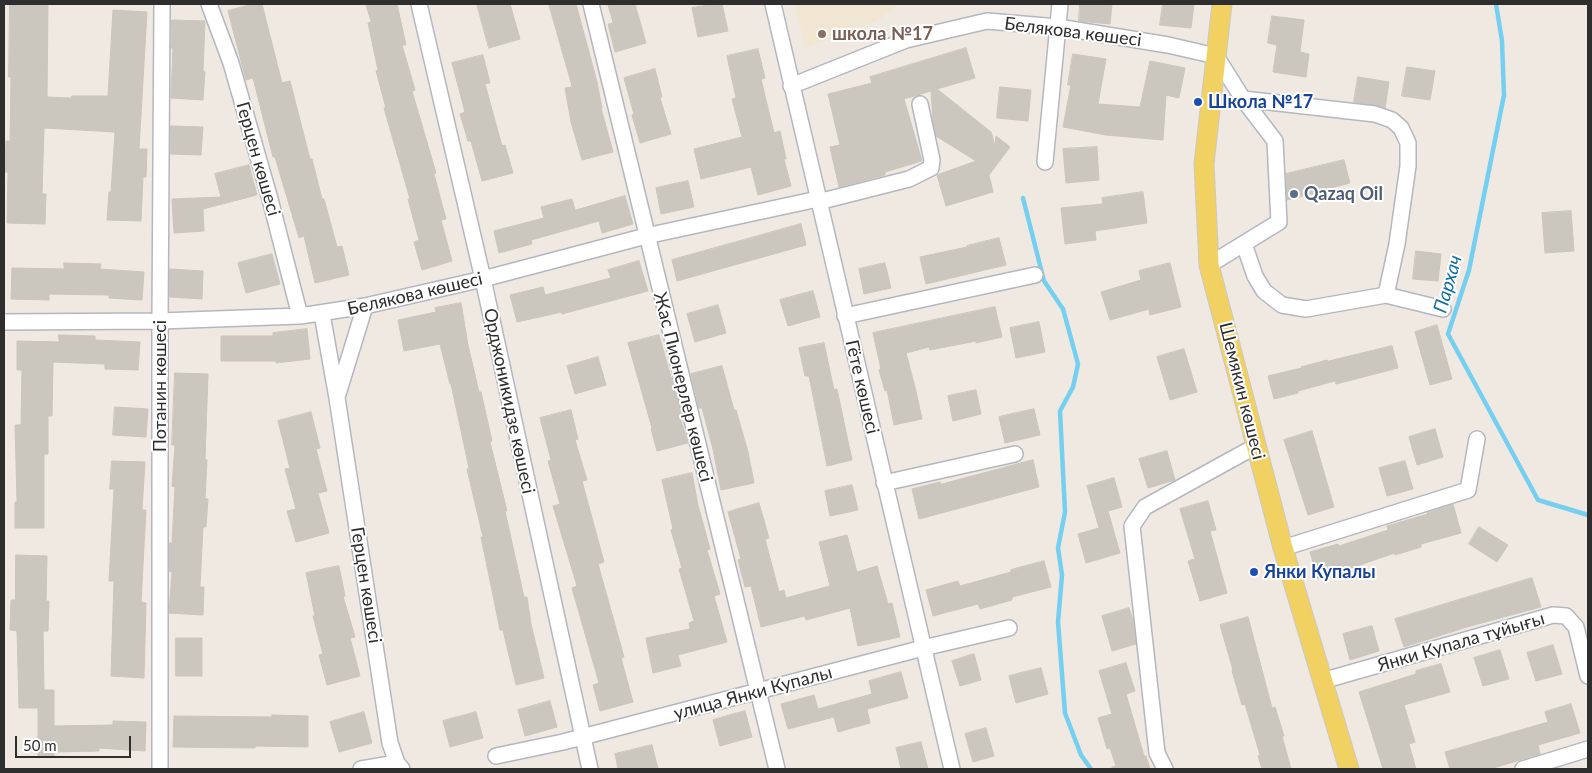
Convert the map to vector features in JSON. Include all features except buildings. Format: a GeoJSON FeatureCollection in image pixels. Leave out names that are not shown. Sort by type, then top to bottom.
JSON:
{"type":"FeatureCollection","features":[{"type":"Feature","properties":{"kind":"main road","name":"Шемякин көшесі"},"geometry":{"type":"LineString","coordinates":[[1222,4],[1204,164],[1209,265],[1283,548],[1349,769]]}},
{"type":"Feature","properties":{"kind":"street","name":"Потанин көшесі"},"geometry":{"type":"LineString","coordinates":[[160,769],[162,4]]}},
{"type":"Feature","properties":{"kind":"street","name":"Герцен көшесі"},"geometry":{"type":"LineString","coordinates":[[209,4],[231,63],[270,199],[300,316]]}},
{"type":"Feature","properties":{"kind":"street","name":"Орджоникидзе көшесі"},"geometry":{"type":"LineString","coordinates":[[419,4],[483,279],[590,769]]}},
{"type":"Feature","properties":{"kind":"street","name":"Жас Пионерлер көшесі"},"geometry":{"type":"LineString","coordinates":[[591,4],[777,769]]}},
{"type":"Feature","properties":{"kind":"street","name":"Гёте көшесі"},"geometry":{"type":"LineString","coordinates":[[773,4],[952,769]]}},
{"type":"Feature","properties":{"kind":"street"},"geometry":{"type":"LineString","coordinates":[[1045,162],[1060,4]]}},
{"type":"Feature","properties":{"kind":"street","name":"Белякова көшесі"},"geometry":{"type":"LineString","coordinates":[[791,86],[906,40],[987,21],[1058,27],[1168,45],[1216,56]]}},
{"type":"Feature","properties":{"kind":"street"},"geometry":{"type":"LineString","coordinates":[[1209,265],[1279,222],[1275,141],[1243,99],[1216,56]]}},
{"type":"Feature","properties":{"kind":"street"},"geometry":{"type":"LineString","coordinates":[[1243,99],[1375,114],[1392,120],[1401,128],[1408,143],[1408,166],[1397,244],[1386,295]]}},
{"type":"Feature","properties":{"kind":"street","name":"Белякова көшесі"},"geometry":{"type":"LineString","coordinates":[[4,322],[160,322],[322,314],[366,306],[483,279],[646,236],[909,179],[932,168],[920,104]]}},
{"type":"Feature","properties":{"kind":"street"},"geometry":{"type":"LineString","coordinates":[[1244,244],[1254,276],[1264,291],[1282,305],[1306,309],[1386,295],[1443,309]]}},
{"type":"Feature","properties":{"kind":"street"},"geometry":{"type":"LineString","coordinates":[[845,316],[1035,275]]}},
{"type":"Feature","properties":{"kind":"street"},"geometry":{"type":"LineString","coordinates":[[337,398],[366,306]]}},
{"type":"Feature","properties":{"kind":"street","name":"Герцен көшесі"},"geometry":{"type":"LineString","coordinates":[[322,314],[337,398],[390,743],[400,766]]}},
{"type":"Feature","properties":{"kind":"street"},"geometry":{"type":"LineString","coordinates":[[1283,548],[1468,490],[1477,439]]}},
{"type":"Feature","properties":{"kind":"street"},"geometry":{"type":"LineString","coordinates":[[1165,769],[1157,753],[1132,526],[1145,507],[1256,446]]}},
{"type":"Feature","properties":{"kind":"street"},"geometry":{"type":"LineString","coordinates":[[884,483],[1015,454]]}},
{"type":"Feature","properties":{"kind":"street","name":"Янки Купала тұйығы"},"geometry":{"type":"LineString","coordinates":[[1322,682],[1553,615],[1566,616],[1576,627],[1588,676]]}},
{"type":"Feature","properties":{"kind":"street","name":"улица Янки Купалы"},"geometry":{"type":"LineString","coordinates":[[496,756],[582,737],[923,648],[1009,628]]}},
{"type":"Feature","properties":{"kind":"street"},"geometry":{"type":"LineString","coordinates":[[1523,769],[1588,749]]}},
{"type":"Feature","properties":{"kind":"street"},"geometry":{"type":"LineString","coordinates":[[361,769],[400,766]]}},
{"type":"Feature","properties":{"kind":"shaded area","name":"школа №17"},"geometry":{"type":"Polygon","coordinates":[[[794,4],[900,4],[878,20],[806,48],[794,4]]]}},
{"type":"Feature","properties":{"kind":"waterway","name":"Пархач"},"geometry":{"type":"LineString","coordinates":[[1496,4],[1502,41],[1504,95],[1469,270],[1448,334],[1538,500],[1588,515]]}},
{"type":"Feature","properties":{"kind":"waterway"},"geometry":{"type":"LineString","coordinates":[[1023,198],[1044,281],[1063,309],[1078,364],[1073,387],[1060,411],[1065,512],[1058,548],[1062,575],[1058,622],[1065,713],[1081,755],[1091,769]]}},
{"type":"Feature","properties":{"kind":"place","name":"школа №17"},"geometry":{"type":"Point","coordinates":[822,34]}},
{"type":"Feature","properties":{"kind":"place","name":"Школа №17"},"geometry":{"type":"Point","coordinates":[1198,102]}},
{"type":"Feature","properties":{"kind":"place","name":"Qazaq Oil"},"geometry":{"type":"Point","coordinates":[1294,194]}},
{"type":"Feature","properties":{"kind":"place","name":"Янки Купалы"},"geometry":{"type":"Point","coordinates":[1254,572]}}]}
